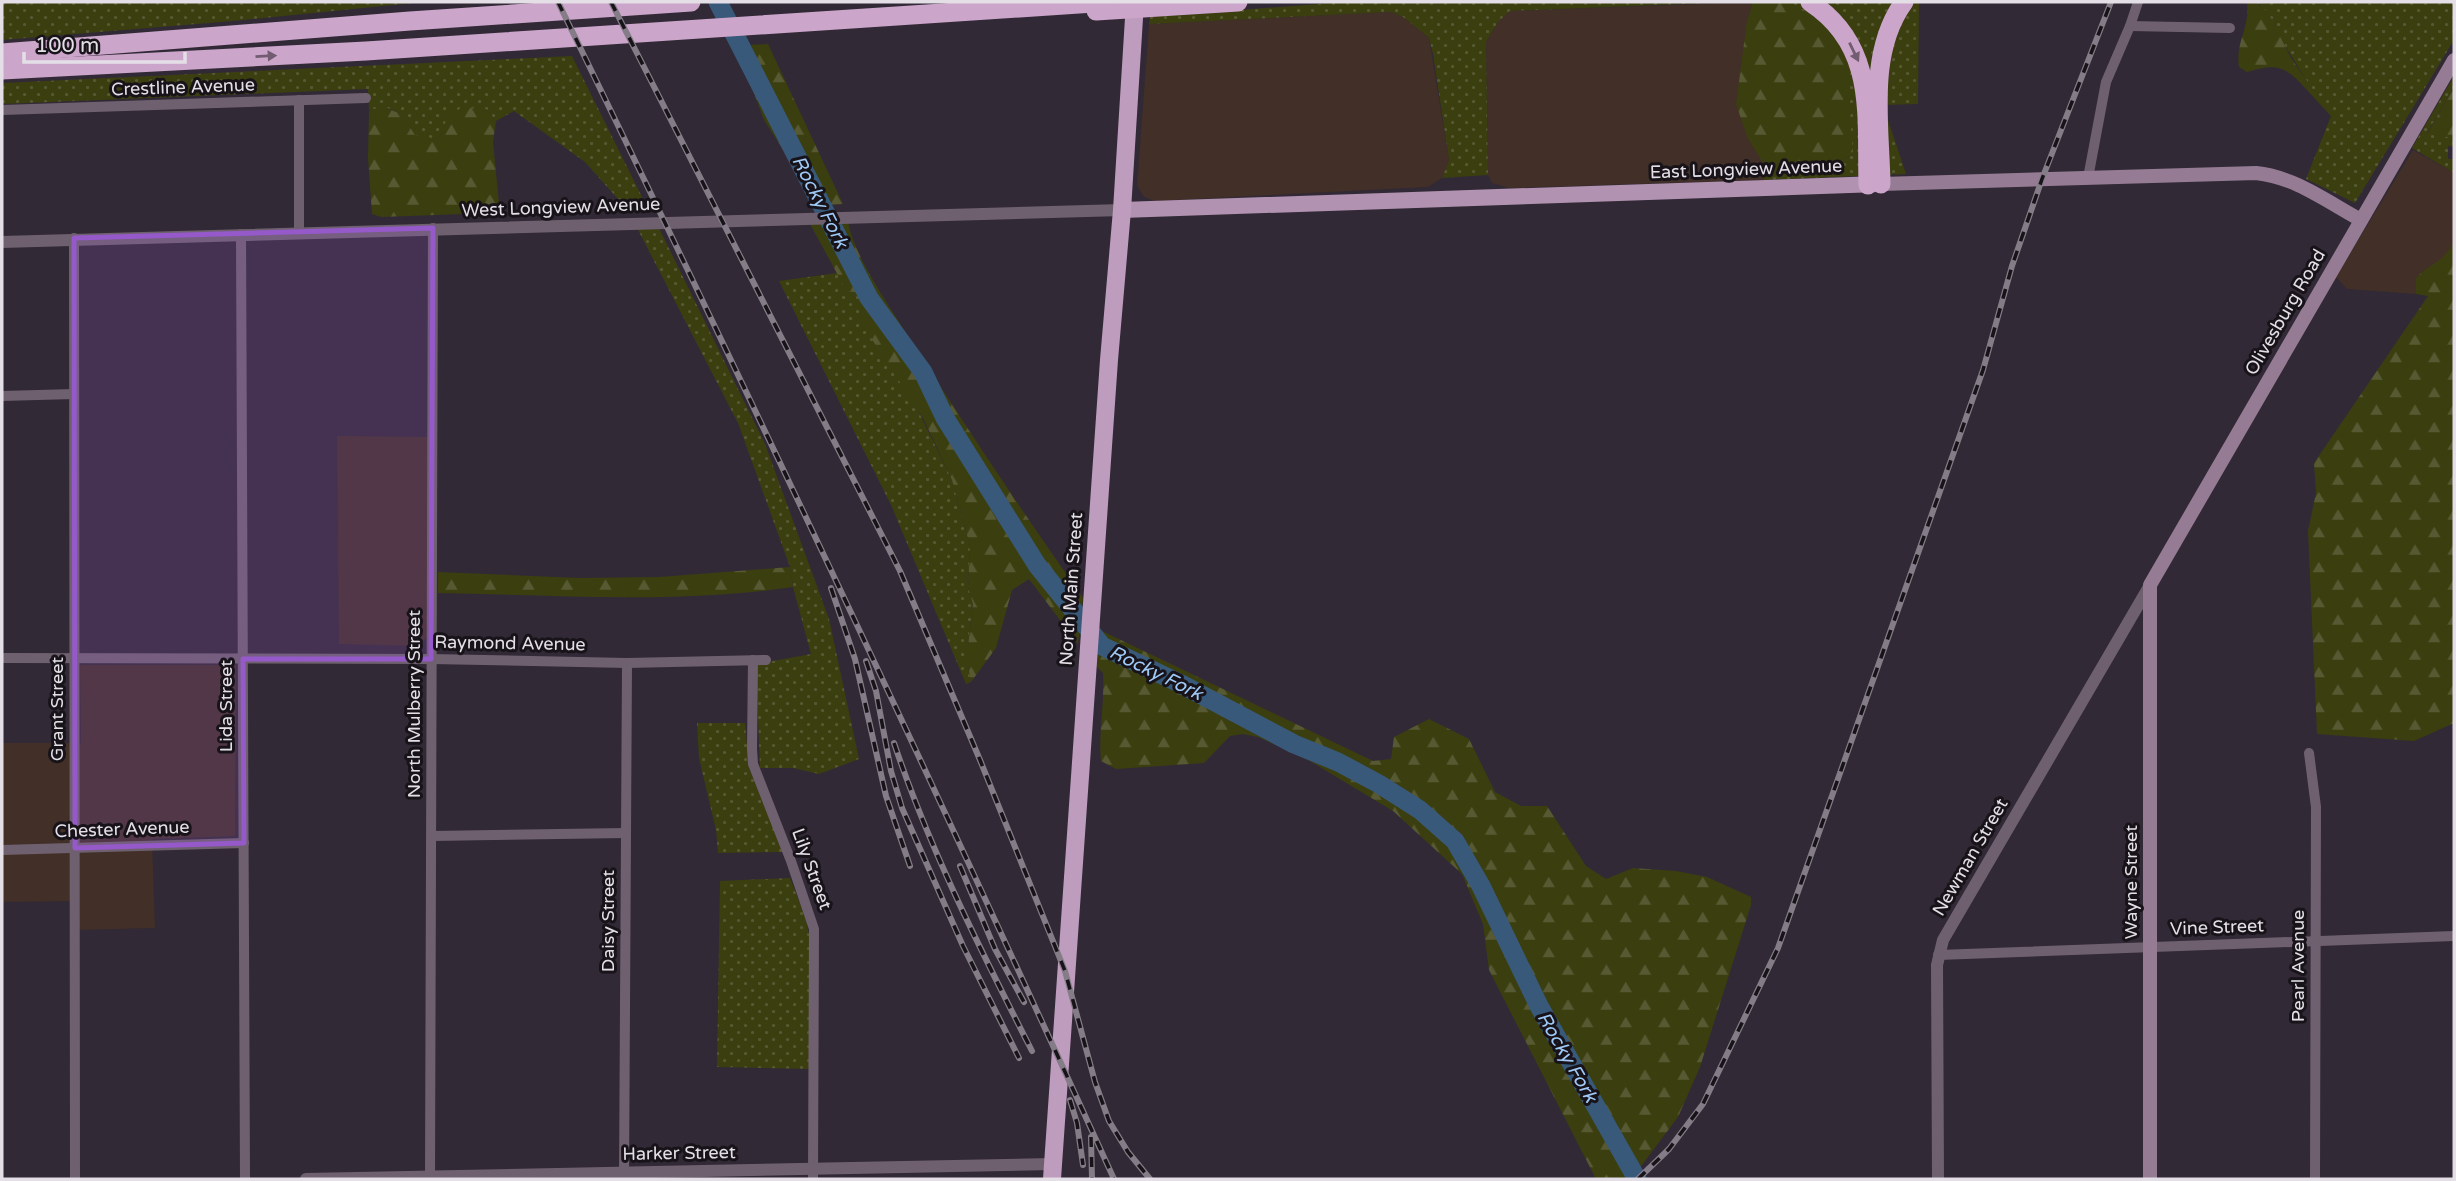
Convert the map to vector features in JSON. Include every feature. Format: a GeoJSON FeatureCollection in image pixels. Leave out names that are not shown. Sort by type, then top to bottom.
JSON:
{"type":"FeatureCollection","features":[{"type":"Feature","properties":{"kind":"highway"},"geometry":{"type":"LineString","coordinates":[[2,53],[324,27],[561,2]]}},
{"type":"Feature","properties":{"kind":"highway"},"geometry":{"type":"LineString","coordinates":[[409,17],[691,2]]}},
{"type":"Feature","properties":{"kind":"highway"},"geometry":{"type":"LineString","coordinates":[[426,51],[1109,2]]}},
{"type":"Feature","properties":{"kind":"highway","name":"North Main Street"},"geometry":{"type":"LineString","coordinates":[[1052,1172],[1135,2]]}},
{"type":"Feature","properties":{"kind":"highway"},"geometry":{"type":"LineString","coordinates":[[2,70],[366,51],[426,51],[1238,2]]}},
{"type":"Feature","properties":{"kind":"highway"},"geometry":{"type":"LineString","coordinates":[[1810,2],[1834,21],[1849,41],[1860,64],[1866,95],[1874,185]]}},
{"type":"Feature","properties":{"kind":"highway"},"geometry":{"type":"LineString","coordinates":[[1874,185],[1879,66],[1888,30],[1904,2]]}},
{"type":"Feature","properties":{"kind":"main road","name":"Olivesburg Road"},"geometry":{"type":"LineString","coordinates":[[2150,585],[2454,60]]}},
{"type":"Feature","properties":{"kind":"main road","name":"East Longview Avenue"},"geometry":{"type":"LineString","coordinates":[[1122,210],[2238,172],[2269,174],[2294,182],[2361,220]]}},
{"type":"Feature","properties":{"kind":"main road","name":"Wayne Street"},"geometry":{"type":"LineString","coordinates":[[2150,585],[2150,1179]]}},
{"type":"Feature","properties":{"kind":"street"},"geometry":{"type":"LineString","coordinates":[[2088,178],[2106,82],[2138,2]]}},
{"type":"Feature","properties":{"kind":"street"},"geometry":{"type":"LineString","coordinates":[[2130,26],[2230,29]]}},
{"type":"Feature","properties":{"kind":"street","name":"Crestline Avenue"},"geometry":{"type":"LineString","coordinates":[[2,110],[366,98]]}},
{"type":"Feature","properties":{"kind":"street"},"geometry":{"type":"LineString","coordinates":[[299,100],[299,232]]}},
{"type":"Feature","properties":{"kind":"street","name":"West Longview Avenue"},"geometry":{"type":"LineString","coordinates":[[2,242],[1122,210]]}},
{"type":"Feature","properties":{"kind":"street","name":"North Mulberry Street"},"geometry":{"type":"LineString","coordinates":[[430,1178],[433,228]]}},
{"type":"Feature","properties":{"kind":"street","name":"Lida Street"},"geometry":{"type":"LineString","coordinates":[[241,234],[246,1179]]}},
{"type":"Feature","properties":{"kind":"street","name":"Grant Street"},"geometry":{"type":"LineString","coordinates":[[74,238],[75,1179]]}},
{"type":"Feature","properties":{"kind":"street"},"geometry":{"type":"LineString","coordinates":[[2,396],[74,394]]}},
{"type":"Feature","properties":{"kind":"street","name":"Newman Street"},"geometry":{"type":"LineString","coordinates":[[1938,1179],[1938,955],[1942,940],[2150,585]]}},
{"type":"Feature","properties":{"kind":"street","name":"Raymond Avenue"},"geometry":{"type":"LineString","coordinates":[[2,658],[431,659],[627,663],[766,660]]}},
{"type":"Feature","properties":{"kind":"street","name":"Lily Street"},"geometry":{"type":"LineString","coordinates":[[753,660],[754,764],[814,929],[813,1173]]}},
{"type":"Feature","properties":{"kind":"street","name":"Daisy Street"},"geometry":{"type":"LineString","coordinates":[[624,1175],[627,663]]}},
{"type":"Feature","properties":{"kind":"street","name":"Pearl Avenue"},"geometry":{"type":"LineString","coordinates":[[2308,754],[2316,807],[2315,1179]]}},
{"type":"Feature","properties":{"kind":"street"},"geometry":{"type":"LineString","coordinates":[[432,836],[625,833]]}},
{"type":"Feature","properties":{"kind":"street","name":"Chester Avenue"},"geometry":{"type":"LineString","coordinates":[[2,850],[244,843]]}},
{"type":"Feature","properties":{"kind":"street","name":"Vine Street"},"geometry":{"type":"LineString","coordinates":[[1938,955],[2454,936]]}},
{"type":"Feature","properties":{"kind":"street","name":"Harker Street"},"geometry":{"type":"LineString","coordinates":[[306,1179],[1052,1172]]}},
{"type":"Feature","properties":{"kind":"highlighted area"},"geometry":{"type":"Polygon","coordinates":[[[433,228],[431,659],[243,659],[244,843],[75,848],[74,238],[433,228]]]}},
{"type":"Feature","properties":{"kind":"shaded area"},"geometry":{"type":"Polygon","coordinates":[[[1753,2],[1747,21],[1748,139],[1763,163],[1764,180],[1509,188],[1492,183],[1488,175],[1486,42],[1498,22],[1510,11],[1753,2]]]}},
{"type":"Feature","properties":{"kind":"shaded area"},"geometry":{"type":"Polygon","coordinates":[[[1391,12],[1403,17],[1429,38],[1449,160],[1442,178],[1428,187],[1155,201],[1144,197],[1137,186],[1149,24],[1391,12]]]}},
{"type":"Feature","properties":{"kind":"shaded area"},"geometry":{"type":"Polygon","coordinates":[[[2413,150],[2454,173],[2454,241],[2447,256],[2416,278],[2416,294],[2347,289],[2336,277],[2413,150]]]}},
{"type":"Feature","properties":{"kind":"shaded area"},"geometry":{"type":"Polygon","coordinates":[[[337,436],[433,437],[428,635],[423,642],[414,646],[339,644],[337,436]]]}},
{"type":"Feature","properties":{"kind":"shaded area"},"geometry":{"type":"Polygon","coordinates":[[[80,665],[236,665],[235,836],[152,839],[155,928],[78,930],[77,901],[2,902],[2,743],[81,743],[80,665]]]}},
{"type":"Feature","properties":{"kind":"green space"},"geometry":{"type":"Polygon","coordinates":[[[2,2],[423,2],[2,40],[2,2]]]}},
{"type":"Feature","properties":{"kind":"green space"},"geometry":{"type":"Polygon","coordinates":[[[1344,2],[1734,2],[1510,11],[1498,22],[1486,42],[1488,175],[1442,178],[1449,160],[1433,54],[1429,38],[1403,17],[1391,12],[1149,24],[1150,17],[1344,2]]]}},
{"type":"Feature","properties":{"kind":"green space"},"geometry":{"type":"Polygon","coordinates":[[[1753,2],[1781,2],[1811,14],[1833,33],[1846,53],[1853,154],[1822,164],[1797,166],[1763,163],[1748,139],[1736,104],[1747,21],[1753,2]]]}},
{"type":"Feature","properties":{"kind":"green space"},"geometry":{"type":"Polygon","coordinates":[[[1781,2],[1919,2],[1918,104],[1883,105],[1906,174],[1764,180],[1763,163],[1797,166],[1822,164],[1853,154],[1781,2]]]}},
{"type":"Feature","properties":{"kind":"green space"},"geometry":{"type":"Polygon","coordinates":[[[2255,2],[2454,2],[2454,40],[2355,203],[2306,179],[2331,116],[2306,89],[2308,83],[2260,5],[2255,2]]]}},
{"type":"Feature","properties":{"kind":"green space"},"geometry":{"type":"Polygon","coordinates":[[[2255,2],[2268,12],[2291,58],[2309,84],[2306,89],[2293,75],[2280,68],[2247,72],[2239,67],[2239,50],[2247,3],[2255,2]]]}},
{"type":"Feature","properties":{"kind":"green space"},"geometry":{"type":"Polygon","coordinates":[[[768,44],[843,204],[810,206],[809,195],[802,179],[764,120],[743,58],[746,45],[768,44]]]}},
{"type":"Feature","properties":{"kind":"green space"},"geometry":{"type":"Polygon","coordinates":[[[572,56],[647,207],[626,208],[585,162],[514,111],[496,121],[486,109],[444,131],[437,139],[415,136],[402,116],[392,109],[369,111],[368,89],[2,104],[2,83],[572,56]]]}},
{"type":"Feature","properties":{"kind":"green space"},"geometry":{"type":"Polygon","coordinates":[[[2454,76],[2454,87],[2427,133],[2454,138],[2454,147],[2448,146],[2448,159],[2454,159],[2454,173],[2412,148],[2454,76]]]}},
{"type":"Feature","properties":{"kind":"green space"},"geometry":{"type":"Polygon","coordinates":[[[2454,87],[2454,138],[2427,134],[2454,87]]]}},
{"type":"Feature","properties":{"kind":"green space"},"geometry":{"type":"Polygon","coordinates":[[[382,106],[401,114],[415,135],[437,139],[444,131],[446,117],[461,108],[486,109],[496,121],[493,142],[499,204],[490,213],[381,217],[372,214],[368,158],[369,111],[382,106]]]}},
{"type":"Feature","properties":{"kind":"green space"},"geometry":{"type":"Polygon","coordinates":[[[848,220],[856,248],[883,297],[995,470],[1083,598],[1078,644],[1029,579],[1012,590],[996,648],[971,682],[968,666],[973,604],[968,587],[970,546],[952,480],[923,418],[864,327],[862,315],[868,305],[863,295],[846,290],[809,222],[848,220]]]}},
{"type":"Feature","properties":{"kind":"green space"},"geometry":{"type":"Polygon","coordinates":[[[657,224],[765,444],[829,619],[859,759],[819,774],[793,768],[760,768],[756,664],[811,654],[790,567],[738,423],[636,226],[657,224]]]}},
{"type":"Feature","properties":{"kind":"green space"},"geometry":{"type":"Polygon","coordinates":[[[2454,241],[2454,723],[2414,741],[2317,734],[2308,531],[2316,493],[2314,463],[2428,296],[2416,294],[2416,278],[2441,259],[2454,241]]]}},
{"type":"Feature","properties":{"kind":"green space"},"geometry":{"type":"Polygon","coordinates":[[[837,273],[846,290],[862,295],[952,480],[970,546],[968,587],[973,603],[968,666],[971,682],[966,684],[891,505],[779,281],[837,273]]]}},
{"type":"Feature","properties":{"kind":"green space"},"geometry":{"type":"Polygon","coordinates":[[[790,567],[793,587],[749,592],[660,597],[438,593],[438,572],[579,578],[659,577],[790,567]]]}},
{"type":"Feature","properties":{"kind":"green space"},"geometry":{"type":"Polygon","coordinates":[[[1100,630],[1373,761],[1391,759],[1394,737],[1429,719],[1469,739],[1495,792],[1521,806],[1547,806],[1586,866],[1606,879],[1633,868],[1676,871],[1707,877],[1751,897],[1751,905],[1700,1067],[1678,1117],[1642,1165],[1625,1179],[1596,1179],[1489,970],[1483,924],[1462,874],[1393,811],[1305,758],[1258,737],[1243,734],[1230,736],[1204,763],[1116,769],[1101,761],[1103,673],[1096,666],[1100,630]]]}},
{"type":"Feature","properties":{"kind":"green space"},"geometry":{"type":"Polygon","coordinates":[[[697,723],[745,723],[749,768],[783,852],[718,853],[716,830],[699,758],[697,723]]]}},
{"type":"Feature","properties":{"kind":"green space"},"geometry":{"type":"Polygon","coordinates":[[[790,878],[806,919],[810,940],[809,1069],[717,1067],[720,881],[790,878]]]}},
{"type":"Feature","properties":{"kind":"waterway","name":"Rocky Fork"},"geometry":{"type":"LineString","coordinates":[[718,2],[869,298],[923,372],[945,418],[1037,565],[1102,646],[1294,744],[1338,762],[1379,784],[1420,810],[1455,841],[1481,886],[1539,1006],[1637,1179]]}},
{"type":"Feature","properties":{"kind":"railway"},"geometry":{"type":"LineString","coordinates":[[558,2],[840,589],[1114,1179]]}},
{"type":"Feature","properties":{"kind":"railway"},"geometry":{"type":"LineString","coordinates":[[611,2],[900,571],[1065,971],[1095,1082],[1109,1121],[1128,1152],[1150,1179]]}},
{"type":"Feature","properties":{"kind":"railway"},"geometry":{"type":"LineString","coordinates":[[1638,1179],[1669,1149],[1703,1104],[1778,948],[1983,370],[2012,266],[2042,179],[2111,2]]}},
{"type":"Feature","properties":{"kind":"railway"},"geometry":{"type":"LineString","coordinates":[[831,588],[855,659],[886,796],[910,866]]}},
{"type":"Feature","properties":{"kind":"railway"},"geometry":{"type":"LineString","coordinates":[[866,661],[876,691],[891,771],[902,808],[963,946],[1019,1058]]}},
{"type":"Feature","properties":{"kind":"railway"},"geometry":{"type":"LineString","coordinates":[[894,743],[940,861],[1032,1051]]}},
{"type":"Feature","properties":{"kind":"railway"},"geometry":{"type":"LineString","coordinates":[[960,866],[995,949],[1024,1002]]}},
{"type":"Feature","properties":{"kind":"railway"},"geometry":{"type":"LineString","coordinates":[[1070,1100],[1077,1123],[1083,1165]]}},
{"type":"Feature","properties":{"kind":"railway"},"geometry":{"type":"LineString","coordinates":[[1091,1137],[1092,1179]]}}]}
